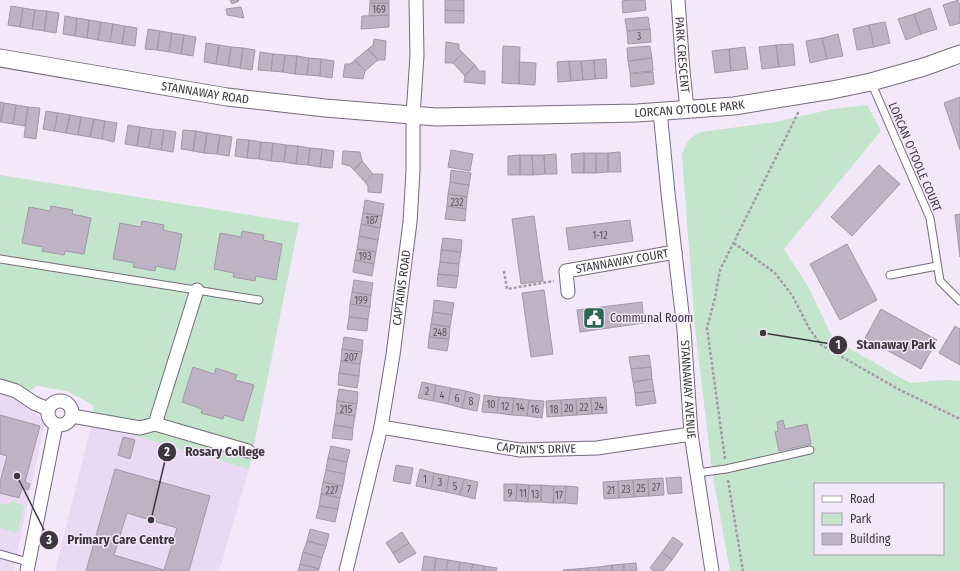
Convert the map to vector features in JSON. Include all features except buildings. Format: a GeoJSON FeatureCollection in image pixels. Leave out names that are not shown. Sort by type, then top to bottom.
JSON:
{"type":"FeatureCollection","features":[{"type":"Feature","properties":{"kind":"street","name":"CAPTAINS ROAD"},"geometry":{"type":"LineString","coordinates":[[346,571],[381,427],[393,355],[410,222],[413,171],[412,116],[417,55],[416,0]]}},
{"type":"Feature","properties":{"kind":"street","name":"PARK CRESCENT"},"geometry":{"type":"LineString","coordinates":[[678,0],[687,109]]}},
{"type":"Feature","properties":{"kind":"street","name":"LORCAN O'TOOLE PARK"},"geometry":{"type":"LineString","coordinates":[[412,116],[577,115],[734,106],[871,82],[924,67],[960,54]]}},
{"type":"Feature","properties":{"kind":"street","name":"STANNAWAY ROAD"},"geometry":{"type":"LineString","coordinates":[[0,58],[227,97],[412,116]]}},
{"type":"Feature","properties":{"kind":"street","name":"STANNAWAY AVENUE"},"geometry":{"type":"LineString","coordinates":[[660,111],[684,330],[692,434],[712,571]]}},
{"type":"Feature","properties":{"kind":"street","name":"STANNAWAY COURT"},"geometry":{"type":"LineString","coordinates":[[568,292],[566,271],[675,252]]}},
{"type":"Feature","properties":{"kind":"street"},"geometry":{"type":"LineString","coordinates":[[155,424],[197,290]]}},
{"type":"Feature","properties":{"kind":"street"},"geometry":{"type":"LineString","coordinates":[[0,386],[16,391],[34,403],[48,409]]}},
{"type":"Feature","properties":{"kind":"street"},"geometry":{"type":"LineString","coordinates":[[55,402],[64,402],[70,407],[72,416],[65,425],[56,425],[48,418],[48,409],[55,402]]}},
{"type":"Feature","properties":{"kind":"street"},"geometry":{"type":"LineString","coordinates":[[72,416],[140,428],[155,424],[248,451]]}},
{"type":"Feature","properties":{"kind":"street"},"geometry":{"type":"LineString","coordinates":[[27,566],[56,425]]}},
{"type":"Feature","properties":{"kind":"street","name":"CAPTAIN'S DRIVE"},"geometry":{"type":"LineString","coordinates":[[381,427],[520,450],[597,448],[692,434]]}},
{"type":"Feature","properties":{"kind":"lane","name":"LORCAN O'TOOLE COURT"},"geometry":{"type":"LineString","coordinates":[[871,82],[930,218],[940,281],[960,301]]}},
{"type":"Feature","properties":{"kind":"lane"},"geometry":{"type":"LineString","coordinates":[[0,259],[259,300]]}},
{"type":"Feature","properties":{"kind":"lane"},"geometry":{"type":"LineString","coordinates":[[890,275],[937,266]]}},
{"type":"Feature","properties":{"kind":"lane"},"geometry":{"type":"LineString","coordinates":[[697,473],[810,450]]}},
{"type":"Feature","properties":{"kind":"lane"},"geometry":{"type":"LineString","coordinates":[[0,554],[27,566]]}},
{"type":"Feature","properties":{"kind":"path"},"geometry":{"type":"LineString","coordinates":[[743,571],[726,468],[707,328],[715,298],[720,270],[799,111]]}},
{"type":"Feature","properties":{"kind":"path"},"geometry":{"type":"LineString","coordinates":[[734,243],[775,273],[792,294],[809,328],[821,345],[900,390],[960,419]]}},
{"type":"Feature","properties":{"kind":"path"},"geometry":{"type":"LineString","coordinates":[[504,271],[507,289],[566,279]]}},
{"type":"Feature","properties":{"kind":"shaded area"},"geometry":{"type":"Polygon","coordinates":[[[0,393],[20,399],[45,422],[13,571],[0,571],[0,393]]]}},
{"type":"Feature","properties":{"kind":"shaded area"},"geometry":{"type":"Polygon","coordinates":[[[92,423],[249,469],[219,571],[55,571],[92,423]]]}},
{"type":"Feature","properties":{"kind":"green space"},"geometry":{"type":"Polygon","coordinates":[[[867,105],[881,131],[784,249],[809,288],[833,339],[910,383],[945,380],[960,381],[960,571],[730,571],[712,471],[695,327],[682,156],[688,141],[693,136],[701,132],[775,122],[833,109],[867,105]]]}},
{"type":"Feature","properties":{"kind":"green space"},"geometry":{"type":"Polygon","coordinates":[[[0,175],[299,223],[249,469],[92,423],[93,405],[67,391],[37,386],[20,399],[0,393],[0,175]]]}},
{"type":"Feature","properties":{"kind":"green space"},"geometry":{"type":"Polygon","coordinates":[[[13,501],[24,506],[17,533],[0,528],[0,503],[8,505],[13,501]]]}},
{"type":"Feature","properties":{"kind":"place","name":"Communal Room"},"geometry":{"type":"Point","coordinates":[594,318]}},
{"type":"Feature","properties":{"kind":"place","name":"Stanaway Park"},"geometry":{"type":"Point","coordinates":[763,333]}},
{"type":"Feature","properties":{"kind":"place","name":"Primary Care Centre"},"geometry":{"type":"Point","coordinates":[17,476]}},
{"type":"Feature","properties":{"kind":"place","name":"Rosary College"},"geometry":{"type":"Point","coordinates":[151,520]}}]}
